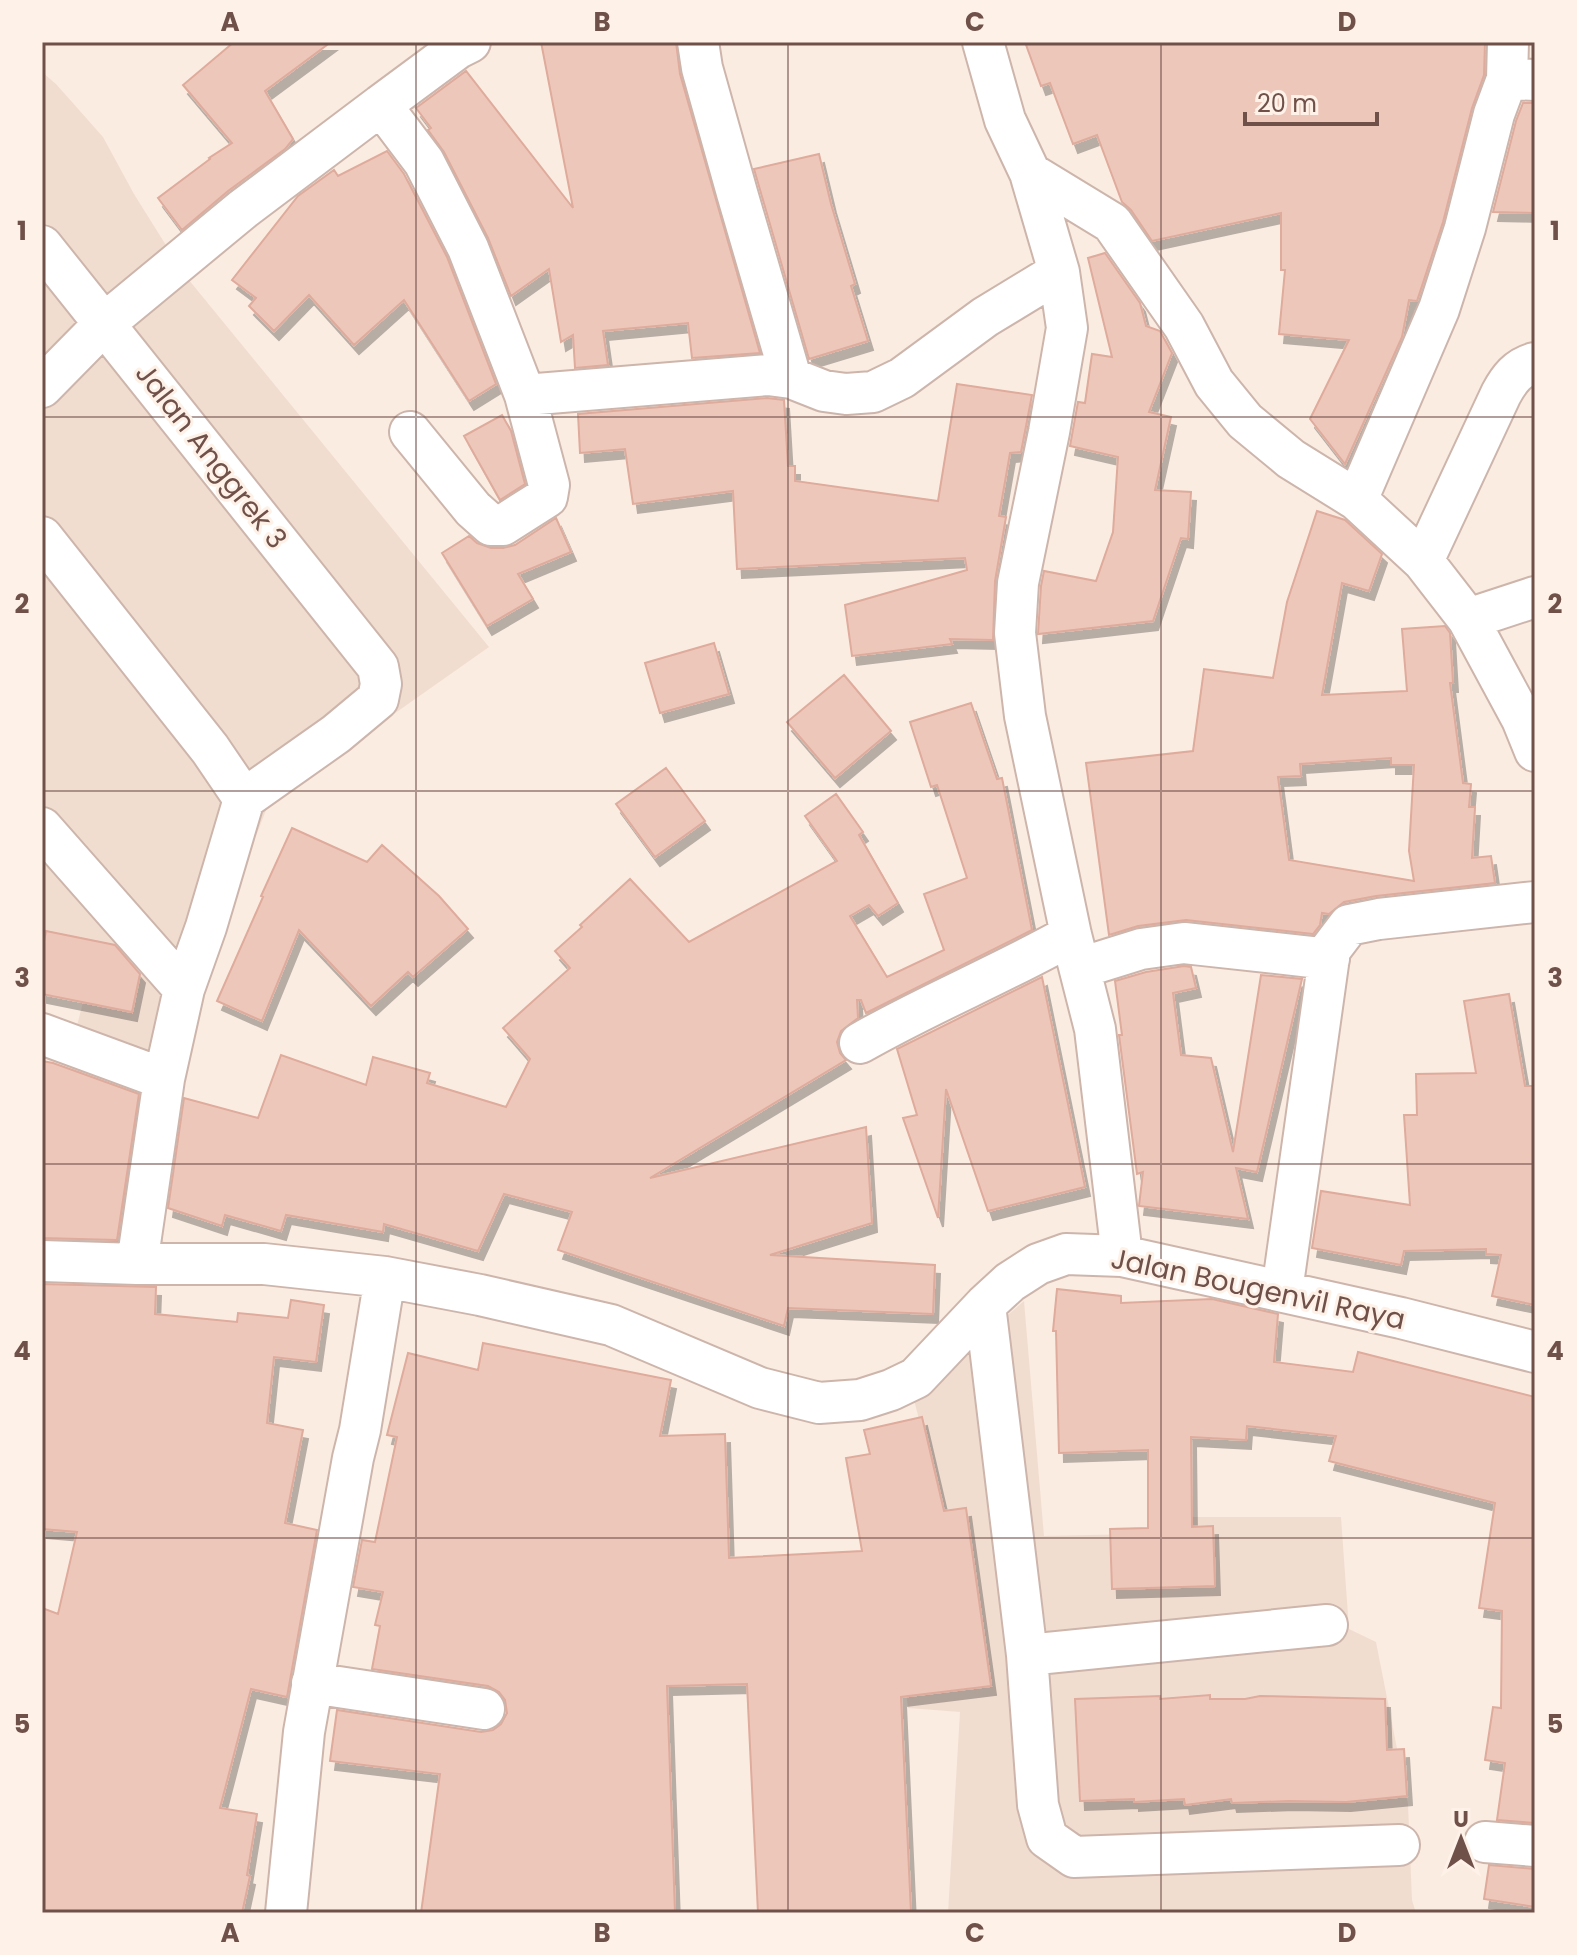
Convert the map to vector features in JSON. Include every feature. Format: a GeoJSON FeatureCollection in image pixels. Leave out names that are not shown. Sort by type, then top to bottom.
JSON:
{"type":"FeatureCollection","features":[{"type":"Feature","properties":{"kind":"street"},"geometry":{"type":"LineString","coordinates":[[42,387],[105,323],[243,209],[470,42]]}},
{"type":"Feature","properties":{"kind":"street"},"geometry":{"type":"LineString","coordinates":[[698,42],[702,68],[791,378]]}},
{"type":"Feature","properties":{"kind":"street"},"geometry":{"type":"LineString","coordinates":[[985,43],[1005,120],[1030,173],[1059,272],[1067,328],[1018,583],[1015,633],[1025,716],[1075,952],[1095,1029],[1122,1256]]}},
{"type":"Feature","properties":{"kind":"street"},"geometry":{"type":"LineString","coordinates":[[1357,500],[1439,309],[1465,228],[1494,114],[1517,67]]}},
{"type":"Feature","properties":{"kind":"street"},"geometry":{"type":"LineString","coordinates":[[381,105],[424,162],[468,248],[525,395],[549,485],[547,497],[503,525],[491,525],[473,509],[410,432]]}},
{"type":"Feature","properties":{"kind":"street"},"geometry":{"type":"LineString","coordinates":[[1030,173],[1112,223],[1184,326],[1214,383],[1245,421],[1291,459],[1357,500],[1423,561],[1468,619],[1522,719],[1535,751]]}},
{"type":"Feature","properties":{"kind":"street","name":"Jalan Anggrek 3"},"geometry":{"type":"LineString","coordinates":[[42,246],[378,667],[381,684],[378,699],[336,734],[244,799]]}},
{"type":"Feature","properties":{"kind":"street"},"geometry":{"type":"LineString","coordinates":[[525,395],[768,375],[791,378],[824,391],[846,394],[873,392],[902,378],[985,317],[1059,272]]}},
{"type":"Feature","properties":{"kind":"street"},"geometry":{"type":"LineString","coordinates":[[1423,561],[1501,394],[1509,380],[1525,365],[1535,363]]}},
{"type":"Feature","properties":{"kind":"street"},"geometry":{"type":"LineString","coordinates":[[42,537],[210,749],[244,799],[184,989],[164,1079],[137,1264]]}},
{"type":"Feature","properties":{"kind":"street"},"geometry":{"type":"LineString","coordinates":[[1468,619],[1535,597]]}},
{"type":"Feature","properties":{"kind":"street"},"geometry":{"type":"LineString","coordinates":[[42,828],[184,989]]}},
{"type":"Feature","properties":{"kind":"street"},"geometry":{"type":"LineString","coordinates":[[1282,1291],[1330,950],[1349,925],[1535,902]]}},
{"type":"Feature","properties":{"kind":"street"},"geometry":{"type":"LineString","coordinates":[[860,1043],[1019,964],[1075,952],[1141,949],[1184,943],[1329,959]]}},
{"type":"Feature","properties":{"kind":"street"},"geometry":{"type":"LineString","coordinates":[[42,1034],[164,1079]]}},
{"type":"Feature","properties":{"kind":"street","name":"Jalan Bougenvil Raya"},"geometry":{"type":"LineString","coordinates":[[42,1261],[264,1264],[385,1277],[611,1325],[760,1388],[819,1403],[860,1400],[916,1378],[1010,1282],[1038,1264],[1066,1254],[1122,1256],[1535,1352]]}},
{"type":"Feature","properties":{"kind":"street"},"geometry":{"type":"LineString","coordinates":[[286,1913],[304,1732],[385,1277]]}},
{"type":"Feature","properties":{"kind":"street"},"geometry":{"type":"LineString","coordinates":[[985,1305],[1027,1655],[1038,1805],[1047,1838],[1074,1857],[1399,1845]]}},
{"type":"Feature","properties":{"kind":"street"},"geometry":{"type":"LineString","coordinates":[[1027,1655],[1327,1625]]}},
{"type":"Feature","properties":{"kind":"street"},"geometry":{"type":"LineString","coordinates":[[312,1683],[484,1709]]}},
{"type":"Feature","properties":{"kind":"street"},"geometry":{"type":"LineString","coordinates":[[1485,1842],[1535,1846]]}},
{"type":"Feature","properties":{"kind":"shaded area"},"geometry":{"type":"Polygon","coordinates":[[[42,72],[103,137],[184,274],[489,647],[364,735],[273,792],[187,1015],[156,1223],[164,1243],[111,1246],[139,1081],[71,1078],[74,1038],[89,978],[42,960],[42,72]]]}},
{"type":"Feature","properties":{"kind":"shaded area"},"geometry":{"type":"Polygon","coordinates":[[[1024,1301],[1044,1536],[1181,1533],[1181,1517],[1341,1517],[1349,1629],[1376,1642],[1408,1804],[1412,1900],[1416,1913],[948,1913],[960,1712],[908,1708],[897,1625],[945,1521],[912,1392],[954,1361],[1024,1301]]]}},
{"type":"Feature","properties":{"kind":"building"},"geometry":{"type":"Polygon","coordinates":[[[234,42],[331,42],[265,91],[293,139],[285,149],[182,230],[158,198],[232,143],[183,85],[234,42]]]}},
{"type":"Feature","properties":{"kind":"building"},"geometry":{"type":"Polygon","coordinates":[[[541,42],[676,42],[680,74],[760,353],[692,358],[688,323],[603,331],[608,365],[575,368],[573,335],[561,342],[549,269],[511,296],[488,238],[444,152],[428,130],[431,128],[416,108],[466,71],[573,208],[541,42]]]}},
{"type":"Feature","properties":{"kind":"building"},"geometry":{"type":"Polygon","coordinates":[[[1025,42],[1485,42],[1484,75],[1472,108],[1443,222],[1417,301],[1409,300],[1402,337],[1345,464],[1310,419],[1349,340],[1279,334],[1285,270],[1281,270],[1281,213],[1152,241],[1122,202],[1097,135],[1073,144],[1050,83],[1041,86],[1025,42]]]}},
{"type":"Feature","properties":{"kind":"building"},"geometry":{"type":"Polygon","coordinates":[[[1523,103],[1535,103],[1535,213],[1493,212],[1516,121],[1523,103]]]}},
{"type":"Feature","properties":{"kind":"building"},"geometry":{"type":"Polygon","coordinates":[[[387,151],[404,174],[447,257],[496,384],[469,401],[404,300],[354,345],[309,295],[274,331],[249,306],[256,298],[232,280],[298,196],[334,170],[338,176],[387,151]]]}},
{"type":"Feature","properties":{"kind":"building"},"geometry":{"type":"Polygon","coordinates":[[[819,154],[855,284],[851,286],[868,341],[809,359],[754,169],[819,154]]]}},
{"type":"Feature","properties":{"kind":"building"},"geometry":{"type":"Polygon","coordinates":[[[1105,253],[1140,303],[1146,326],[1160,331],[1172,353],[1149,412],[1171,417],[1155,490],[1191,492],[1188,539],[1181,538],[1153,621],[1038,634],[1044,571],[1096,581],[1113,532],[1118,457],[1070,446],[1078,402],[1085,403],[1092,354],[1112,357],[1088,258],[1105,253]]]}},
{"type":"Feature","properties":{"kind":"building"},"geometry":{"type":"Polygon","coordinates":[[[957,384],[1032,395],[1021,452],[1010,453],[999,516],[1006,517],[995,581],[993,640],[950,639],[952,644],[852,656],[845,605],[967,570],[965,558],[737,569],[733,491],[633,504],[625,449],[580,453],[578,414],[767,398],[784,400],[788,466],[795,466],[795,481],[938,501],[957,384]]]}},
{"type":"Feature","properties":{"kind":"building"},"geometry":{"type":"Polygon","coordinates":[[[502,415],[511,431],[525,484],[500,500],[464,436],[502,415]]]}},
{"type":"Feature","properties":{"kind":"building"},"geometry":{"type":"Polygon","coordinates":[[[1317,511],[1345,520],[1382,554],[1369,591],[1342,583],[1322,695],[1407,691],[1402,629],[1445,626],[1450,633],[1453,683],[1450,683],[1463,783],[1471,784],[1469,807],[1475,807],[1472,858],[1491,856],[1495,883],[1344,902],[1329,914],[1322,913],[1320,925],[1313,934],[1186,920],[1138,926],[1109,935],[1086,763],[1193,751],[1204,669],[1273,678],[1287,602],[1317,511]],[[1391,758],[1300,764],[1301,776],[1278,777],[1289,860],[1414,881],[1409,851],[1414,765],[1391,765],[1391,758]]]}},
{"type":"Feature","properties":{"kind":"building"},"geometry":{"type":"Polygon","coordinates":[[[556,518],[571,552],[518,574],[533,599],[487,626],[442,553],[469,536],[491,548],[515,545],[556,518]]]}},
{"type":"Feature","properties":{"kind":"building"},"geometry":{"type":"Polygon","coordinates":[[[714,643],[729,694],[660,713],[645,663],[714,643]]]}},
{"type":"Feature","properties":{"kind":"building"},"geometry":{"type":"Polygon","coordinates":[[[844,675],[891,731],[835,778],[787,722],[844,675]]]}},
{"type":"Feature","properties":{"kind":"building"},"geometry":{"type":"Polygon","coordinates":[[[971,703],[997,779],[1002,778],[1032,930],[866,1013],[861,1000],[857,1000],[858,1018],[841,1031],[837,1042],[846,1060],[650,1178],[866,1127],[872,1223],[770,1255],[935,1265],[933,1314],[788,1308],[784,1326],[558,1250],[572,1212],[504,1194],[478,1251],[384,1224],[383,1232],[286,1215],[281,1231],[225,1215],[222,1226],[168,1208],[184,1098],[258,1118],[281,1055],[366,1085],[373,1057],[430,1073],[427,1083],[506,1107],[530,1059],[503,1028],[570,968],[555,951],[582,927],[580,925],[630,879],[689,942],[837,861],[805,816],[836,794],[863,832],[859,835],[898,903],[878,916],[869,905],[850,916],[887,977],[944,950],[924,894],[967,878],[937,785],[931,787],[910,722],[971,703]]]}},
{"type":"Feature","properties":{"kind":"building"},"geometry":{"type":"Polygon","coordinates":[[[666,768],[705,821],[655,857],[616,804],[666,768]]]}},
{"type":"Feature","properties":{"kind":"building"},"geometry":{"type":"Polygon","coordinates":[[[292,828],[367,862],[382,845],[439,896],[468,929],[413,977],[408,972],[371,1006],[299,930],[262,1021],[217,1001],[292,828]]]}},
{"type":"Feature","properties":{"kind":"building"},"geometry":{"type":"Polygon","coordinates":[[[46,931],[115,945],[140,974],[132,1012],[42,994],[42,951],[46,931]]]}},
{"type":"Feature","properties":{"kind":"building"},"geometry":{"type":"Polygon","coordinates":[[[1191,967],[1196,988],[1173,993],[1181,1055],[1211,1058],[1233,1152],[1261,975],[1302,979],[1257,1172],[1236,1168],[1248,1219],[1139,1206],[1143,1172],[1137,1174],[1115,981],[1191,967]]]}},
{"type":"Feature","properties":{"kind":"building"},"geometry":{"type":"Polygon","coordinates":[[[1042,977],[1085,1187],[988,1211],[946,1089],[938,1218],[903,1118],[917,1115],[897,1049],[1042,977]]]}},
{"type":"Feature","properties":{"kind":"building"},"geometry":{"type":"Polygon","coordinates":[[[1509,994],[1525,1086],[1535,1086],[1535,1305],[1492,1296],[1501,1255],[1486,1254],[1486,1249],[1404,1251],[1401,1265],[1312,1248],[1321,1191],[1410,1205],[1404,1115],[1417,1115],[1416,1074],[1476,1073],[1464,1001],[1509,994]]]}},
{"type":"Feature","properties":{"kind":"building"},"geometry":{"type":"Polygon","coordinates":[[[42,1061],[139,1094],[117,1240],[42,1238],[42,1061]]]}},
{"type":"Feature","properties":{"kind":"building"},"geometry":{"type":"Polygon","coordinates":[[[42,1284],[156,1287],[155,1314],[237,1322],[238,1313],[288,1318],[291,1300],[324,1305],[316,1362],[274,1357],[267,1423],[303,1430],[285,1523],[317,1530],[287,1697],[251,1689],[220,1808],[257,1814],[242,1913],[42,1913],[42,1608],[58,1614],[77,1532],[42,1529],[42,1284]]]}},
{"type":"Feature","properties":{"kind":"building"},"geometry":{"type":"Polygon","coordinates":[[[1057,1289],[1121,1296],[1121,1303],[1212,1299],[1278,1314],[1274,1362],[1353,1372],[1358,1352],[1535,1397],[1535,1823],[1497,1820],[1505,1763],[1485,1760],[1493,1707],[1501,1708],[1502,1611],[1479,1608],[1495,1503],[1329,1461],[1336,1436],[1247,1426],[1246,1440],[1191,1437],[1192,1527],[1213,1526],[1215,1586],[1112,1589],[1110,1529],[1148,1528],[1148,1450],[1059,1453],[1056,1331],[1053,1331],[1057,1289]]]}},
{"type":"Feature","properties":{"kind":"building"},"geometry":{"type":"Polygon","coordinates":[[[483,1343],[671,1380],[660,1436],[725,1434],[729,1558],[862,1551],[846,1458],[870,1454],[864,1430],[922,1417],[944,1511],[966,1508],[991,1686],[901,1697],[911,1913],[758,1913],[747,1684],[667,1686],[675,1913],[421,1913],[440,1774],[330,1761],[337,1710],[481,1732],[493,1730],[507,1713],[505,1700],[488,1686],[372,1669],[380,1626],[375,1625],[383,1592],[353,1587],[362,1540],[375,1542],[397,1437],[387,1435],[408,1353],[478,1370],[483,1343]]]}},
{"type":"Feature","properties":{"kind":"building"},"geometry":{"type":"Polygon","coordinates":[[[1210,1695],[1210,1699],[1260,1696],[1385,1699],[1387,1750],[1404,1749],[1407,1796],[1346,1802],[1232,1803],[1231,1799],[1185,1805],[1184,1799],[1080,1801],[1075,1699],[1160,1696],[1160,1699],[1210,1695]]]}},
{"type":"Feature","properties":{"kind":"building"},"geometry":{"type":"Polygon","coordinates":[[[1489,1865],[1535,1869],[1535,1907],[1484,1899],[1489,1865]]]}}]}
